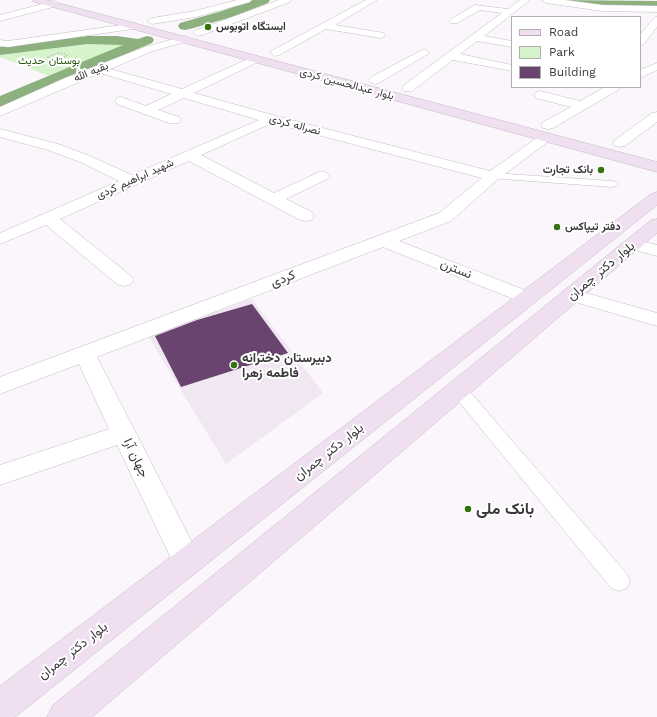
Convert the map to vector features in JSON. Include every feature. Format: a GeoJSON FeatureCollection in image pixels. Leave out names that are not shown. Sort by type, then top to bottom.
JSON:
{"type":"FeatureCollection","features":[{"type":"Feature","properties":{"kind":"main road","name":"بلوار عبدالحسین کردی"},"geometry":{"type":"LineString","coordinates":[[37,0],[198,33],[423,92]]}},
{"type":"Feature","properties":{"kind":"main road","name":"بلوار عبدالحسین کردی"},"geometry":{"type":"LineString","coordinates":[[67,0],[143,21],[184,39],[256,59],[547,131],[609,154],[657,167]]}},
{"type":"Feature","properties":{"kind":"main road"},"geometry":{"type":"LineString","coordinates":[[184,39],[198,33]]}},
{"type":"Feature","properties":{"kind":"main road","name":"بلوار عبدالحسین کردی"},"geometry":{"type":"LineString","coordinates":[[533,121],[547,131],[562,129]]}},
{"type":"Feature","properties":{"kind":"main road"},"geometry":{"type":"LineString","coordinates":[[606,140],[635,148]]}},
{"type":"Feature","properties":{"kind":"main road"},"geometry":{"type":"LineString","coordinates":[[609,154],[622,152],[625,149],[620,144]]}},
{"type":"Feature","properties":{"kind":"main road","name":"بلوار دکتر چمران"},"geometry":{"type":"LineString","coordinates":[[0,707],[657,197]]}},
{"type":"Feature","properties":{"kind":"main road","name":"بلوار دکتر چمران"},"geometry":{"type":"LineString","coordinates":[[65,717],[572,295],[645,247],[657,224]]}},
{"type":"Feature","properties":{"kind":"street"},"geometry":{"type":"LineString","coordinates":[[224,0],[243,1]]}},
{"type":"Feature","properties":{"kind":"street"},"geometry":{"type":"LineString","coordinates":[[198,33],[287,0]]}},
{"type":"Feature","properties":{"kind":"street"},"geometry":{"type":"LineString","coordinates":[[275,53],[373,0]]}},
{"type":"Feature","properties":{"kind":"street"},"geometry":{"type":"LineString","coordinates":[[408,88],[476,38],[512,14],[526,0]]}},
{"type":"Feature","properties":{"kind":"street"},"geometry":{"type":"LineString","coordinates":[[546,0],[657,10]]}},
{"type":"Feature","properties":{"kind":"street"},"geometry":{"type":"LineString","coordinates":[[0,43],[8,44],[143,21],[196,14],[243,1]]}},
{"type":"Feature","properties":{"kind":"street"},"geometry":{"type":"LineString","coordinates":[[600,4],[652,2]]}},
{"type":"Feature","properties":{"kind":"street"},"geometry":{"type":"LineString","coordinates":[[0,18],[54,4]]}},
{"type":"Feature","properties":{"kind":"street"},"geometry":{"type":"LineString","coordinates":[[592,16],[600,4]]}},
{"type":"Feature","properties":{"kind":"street"},"geometry":{"type":"LineString","coordinates":[[454,21],[478,7],[512,14]]}},
{"type":"Feature","properties":{"kind":"street"},"geometry":{"type":"LineString","coordinates":[[143,21],[170,8]]}},
{"type":"Feature","properties":{"kind":"street"},"geometry":{"type":"LineString","coordinates":[[642,37],[657,20]]}},
{"type":"Feature","properties":{"kind":"street"},"geometry":{"type":"LineString","coordinates":[[325,26],[380,35]]}},
{"type":"Feature","properties":{"kind":"street"},"geometry":{"type":"LineString","coordinates":[[476,38],[511,44]]}},
{"type":"Feature","properties":{"kind":"street","name":"بقیه الله"},"geometry":{"type":"LineString","coordinates":[[0,112],[149,49],[184,39]]}},
{"type":"Feature","properties":{"kind":"street"},"geometry":{"type":"LineString","coordinates":[[375,80],[424,52]]}},
{"type":"Feature","properties":{"kind":"street"},"geometry":{"type":"LineString","coordinates":[[451,56],[511,68]]}},
{"type":"Feature","properties":{"kind":"street"},"geometry":{"type":"LineString","coordinates":[[147,110],[256,59]]}},
{"type":"Feature","properties":{"kind":"street"},"geometry":{"type":"LineString","coordinates":[[641,65],[655,66]]}},
{"type":"Feature","properties":{"kind":"street"},"geometry":{"type":"LineString","coordinates":[[641,73],[655,66]]}},
{"type":"Feature","properties":{"kind":"street","name":"نصراله کردی"},"geometry":{"type":"LineString","coordinates":[[99,69],[271,119],[493,176]]}},
{"type":"Feature","properties":{"kind":"street","name":"کردی"},"geometry":{"type":"LineString","coordinates":[[0,386],[445,217],[580,105],[612,88]]}},
{"type":"Feature","properties":{"kind":"street"},"geometry":{"type":"LineString","coordinates":[[540,96],[580,105]]}},
{"type":"Feature","properties":{"kind":"street"},"geometry":{"type":"LineString","coordinates":[[121,101],[174,120]]}},
{"type":"Feature","properties":{"kind":"street"},"geometry":{"type":"LineString","coordinates":[[620,144],[657,116]]}},
{"type":"Feature","properties":{"kind":"street","name":"شهید ابراهیم کردی"},"geometry":{"type":"LineString","coordinates":[[0,239],[271,119]]}},
{"type":"Feature","properties":{"kind":"street"},"geometry":{"type":"LineString","coordinates":[[0,133],[85,158],[132,181]]}},
{"type":"Feature","properties":{"kind":"street"},"geometry":{"type":"LineString","coordinates":[[189,155],[306,216]]}},
{"type":"Feature","properties":{"kind":"street"},"geometry":{"type":"LineString","coordinates":[[274,199],[322,176]]}},
{"type":"Feature","properties":{"kind":"street"},"geometry":{"type":"LineString","coordinates":[[48,218],[124,280]]}},
{"type":"Feature","properties":{"kind":"street","name":"نسترن"},"geometry":{"type":"LineString","coordinates":[[384,241],[528,298]]}},
{"type":"Feature","properties":{"kind":"street"},"geometry":{"type":"LineString","coordinates":[[572,295],[657,320]]}},
{"type":"Feature","properties":{"kind":"street","name":"جهان آرا"},"geometry":{"type":"LineString","coordinates":[[85,354],[187,562]]}},
{"type":"Feature","properties":{"kind":"street"},"geometry":{"type":"LineString","coordinates":[[0,475],[124,433]]}},
{"type":"Feature","properties":{"kind":"lane"},"geometry":{"type":"LineString","coordinates":[[493,176],[612,184]]}},
{"type":"Feature","properties":{"kind":"lane"},"geometry":{"type":"LineString","coordinates":[[458,389],[619,581]]}},
{"type":"Feature","properties":{"kind":"shaded area","name":"دبیرستان دخترانه فاطمه زهرا"},"geometry":{"type":"Polygon","coordinates":[[[252,299],[323,393],[226,464],[148,336],[252,299]]]}},
{"type":"Feature","properties":{"kind":"green space","name":"بوستان حدیث"},"geometry":{"type":"Polygon","coordinates":[[[106,41],[129,43],[49,76],[0,57],[0,54],[30,49],[106,41]]]}},
{"type":"Feature","properties":{"kind":"building"},"geometry":{"type":"Polygon","coordinates":[[[252,304],[288,353],[181,387],[155,336],[197,320],[252,304]]]}},
{"type":"Feature","properties":{"kind":"waterway"},"geometry":{"type":"LineString","coordinates":[[185,26],[227,14],[264,0]]}},
{"type":"Feature","properties":{"kind":"waterway"},"geometry":{"type":"LineString","coordinates":[[566,0],[587,3],[657,5]]}},
{"type":"Feature","properties":{"kind":"waterway"},"geometry":{"type":"LineString","coordinates":[[0,51],[87,40],[117,40],[133,42]]}},
{"type":"Feature","properties":{"kind":"waterway"},"geometry":{"type":"LineString","coordinates":[[0,102],[147,40]]}},
{"type":"Feature","properties":{"kind":"place","name":"ایستگاه اتوبوس"},"geometry":{"type":"Point","coordinates":[208,27]}},
{"type":"Feature","properties":{"kind":"place","name":"بانک تجارت"},"geometry":{"type":"Point","coordinates":[601,170]}},
{"type":"Feature","properties":{"kind":"place","name":"دفتر تیپاکس"},"geometry":{"type":"Point","coordinates":[557,227]}},
{"type":"Feature","properties":{"kind":"place","name":"دبیرستان دخترانه فاطمه زهرا"},"geometry":{"type":"Point","coordinates":[234,365]}},
{"type":"Feature","properties":{"kind":"place","name":"بانک ملی"},"geometry":{"type":"Point","coordinates":[468,509]}}]}
